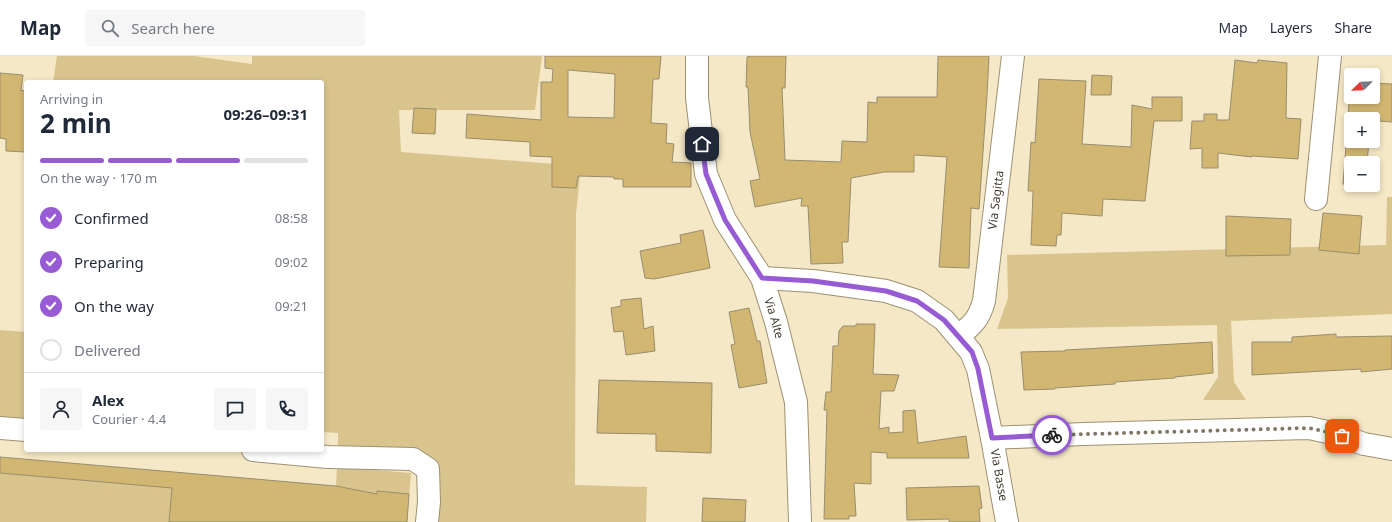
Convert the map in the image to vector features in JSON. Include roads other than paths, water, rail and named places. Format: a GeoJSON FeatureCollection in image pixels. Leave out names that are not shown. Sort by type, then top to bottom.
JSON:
{"type":"FeatureCollection","features":[{"type":"Feature","properties":{"kind":"street","name":"Via Alte"},"geometry":{"type":"LineString","coordinates":[[698,56],[697,98],[706,174],[725,220],[762,278],[776,322],[796,402],[800,522]]}},
{"type":"Feature","properties":{"kind":"street","name":"Via Sagitta"},"geometry":{"type":"LineString","coordinates":[[959,336],[976,321],[981,313],[984,301],[1013,56]]}},
{"type":"Feature","properties":{"kind":"street"},"geometry":{"type":"LineString","coordinates":[[1316,199],[1330,56]]}},
{"type":"Feature","properties":{"kind":"street","name":"Via Basse"},"geometry":{"type":"LineString","coordinates":[[762,278],[813,281],[886,291],[917,301],[944,320],[972,352],[978,369],[1007,522]]}},
{"type":"Feature","properties":{"kind":"street"},"geometry":{"type":"LineString","coordinates":[[0,428],[24,430]]}},
{"type":"Feature","properties":{"kind":"street"},"geometry":{"type":"LineString","coordinates":[[992,438],[1309,428],[1332,433],[1364,444],[1392,449]]}},
{"type":"Feature","properties":{"kind":"street"},"geometry":{"type":"LineString","coordinates":[[274,452],[328,457],[413,459],[428,469],[429,502],[427,522]]}}]}
